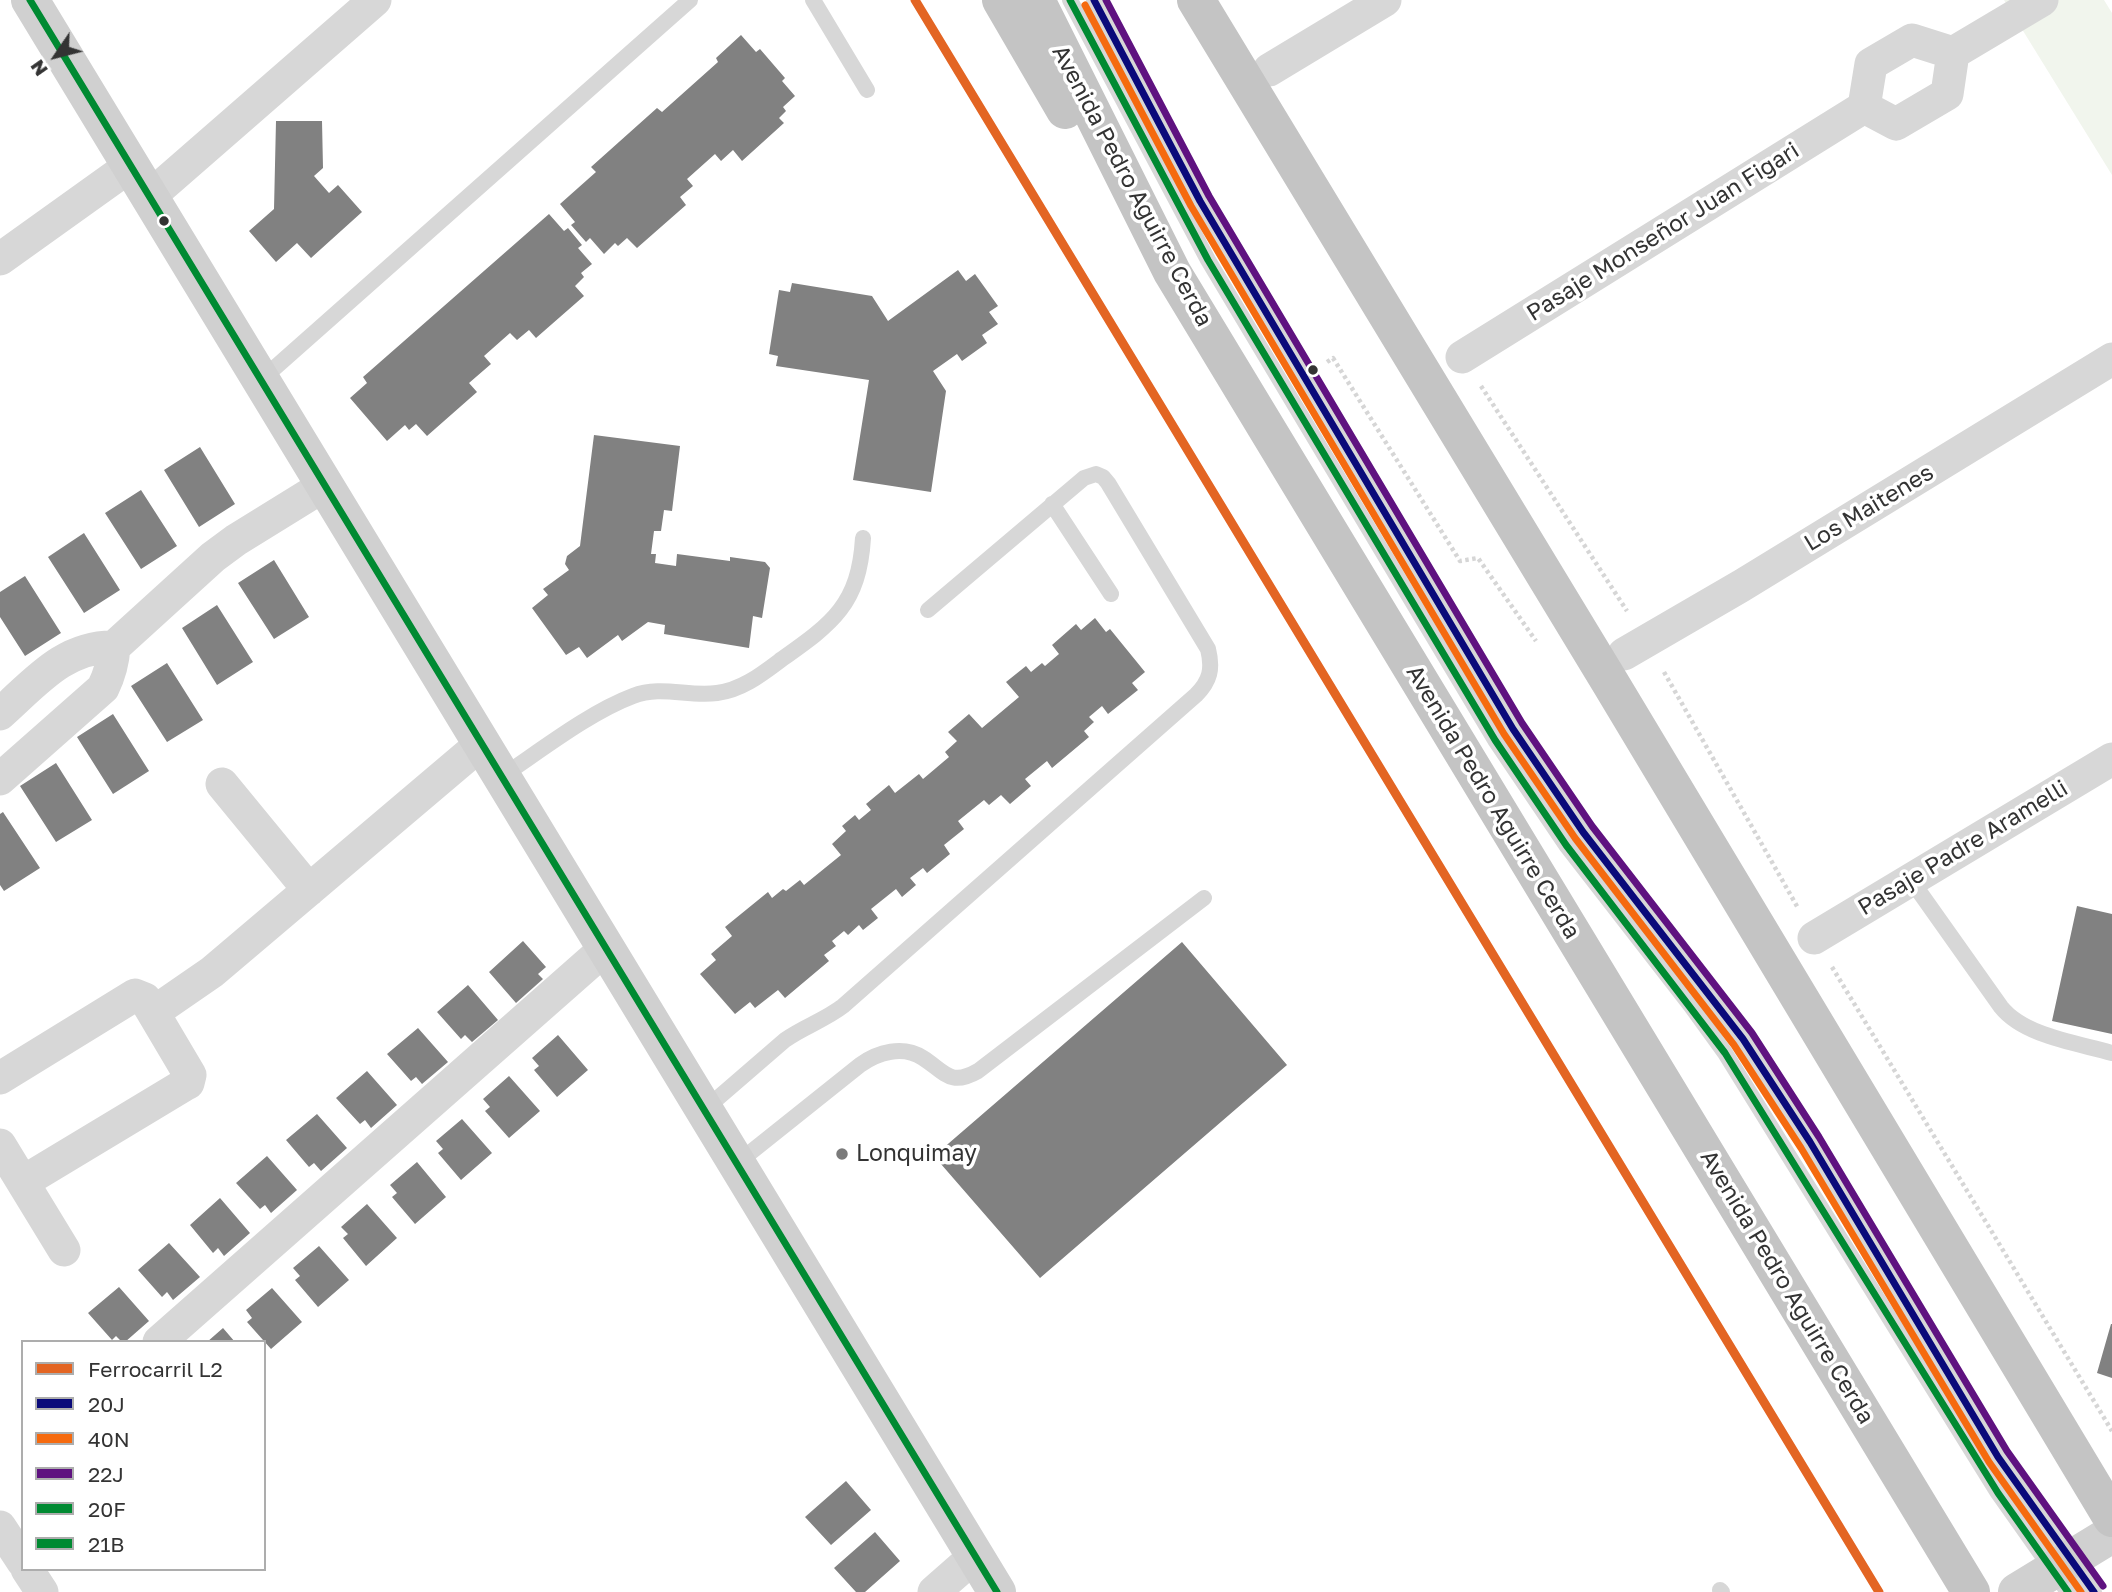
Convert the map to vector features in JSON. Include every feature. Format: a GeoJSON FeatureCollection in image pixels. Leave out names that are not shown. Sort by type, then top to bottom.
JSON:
{"type":"FeatureCollection","features":[{"type":"Feature","properties":{"kind":"highway"},"geometry":{"type":"LineString","coordinates":[[1001,0],[1076,130],[1172,272]]}},
{"type":"Feature","properties":{"kind":"highway","name":"Avenida Pedro Aguirre Cerda"},"geometry":{"type":"LineString","coordinates":[[1036,0],[1172,272],[1971,1592]]}},
{"type":"Feature","properties":{"kind":"highway"},"geometry":{"type":"LineString","coordinates":[[1196,0],[2112,1518]]}},
{"type":"Feature","properties":{"kind":"street"},"geometry":{"type":"LineString","coordinates":[[30,0],[997,1592]]}},
{"type":"Feature","properties":{"kind":"street"},"geometry":{"type":"LineString","coordinates":[[0,260],[140,181],[375,0]]}},
{"type":"Feature","properties":{"kind":"street"},"geometry":{"type":"LineString","coordinates":[[1269,70],[1385,0]]}},
{"type":"Feature","properties":{"kind":"street"},"geometry":{"type":"LineString","coordinates":[[1953,53],[1947,94],[1896,124],[1864,107],[1871,64],[1912,40],[1953,53],[2042,0]]}},
{"type":"Feature","properties":{"kind":"street","name":"Pasaje Monseñor Juan Figari"},"geometry":{"type":"LineString","coordinates":[[1462,357],[1864,107]]}},
{"type":"Feature","properties":{"kind":"street","name":"Los Maitenes"},"geometry":{"type":"LineString","coordinates":[[1635,647],[1741,586],[2112,359]]}},
{"type":"Feature","properties":{"kind":"street"},"geometry":{"type":"LineString","coordinates":[[0,713],[71,655],[99,647],[114,647],[221,551],[324,485]]}},
{"type":"Feature","properties":{"kind":"street"},"geometry":{"type":"LineString","coordinates":[[0,779],[103,688],[114,662],[114,647]]}},
{"type":"Feature","properties":{"kind":"street"},"geometry":{"type":"LineString","coordinates":[[154,1012],[212,972],[481,744]]}},
{"type":"Feature","properties":{"kind":"street","name":"Pasaje Padre Aramelli"},"geometry":{"type":"LineString","coordinates":[[1814,938],[2112,758]]}},
{"type":"Feature","properties":{"kind":"street"},"geometry":{"type":"LineString","coordinates":[[222,783],[309,890]]}},
{"type":"Feature","properties":{"kind":"street"},"geometry":{"type":"LineString","coordinates":[[161,1340],[606,948]]}},
{"type":"Feature","properties":{"kind":"street"},"geometry":{"type":"LineString","coordinates":[[0,1078],[135,995],[143,996],[189,1071],[188,1083],[23,1182]]}},
{"type":"Feature","properties":{"kind":"street"},"geometry":{"type":"LineString","coordinates":[[0,1145],[64,1250]]}},
{"type":"Feature","properties":{"kind":"street"},"geometry":{"type":"LineString","coordinates":[[2017,1592],[2063,1574],[2112,1534]]}},
{"type":"Feature","properties":{"kind":"street"},"geometry":{"type":"LineString","coordinates":[[934,1592],[975,1556]]}},
{"type":"Feature","properties":{"kind":"street"},"geometry":{"type":"LineString","coordinates":[[28,1571],[42,1592]]}},
{"type":"Feature","properties":{"kind":"lane"},"geometry":{"type":"LineString","coordinates":[[261,380],[690,0]]}},
{"type":"Feature","properties":{"kind":"lane"},"geometry":{"type":"LineString","coordinates":[[813,0],[867,90]]}},
{"type":"Feature","properties":{"kind":"lane"},"geometry":{"type":"LineString","coordinates":[[1070,0],[1208,260],[1495,740],[1566,845],[1725,1053],[1998,1493],[2063,1574],[2094,1592]]}},
{"type":"Feature","properties":{"kind":"lane"},"geometry":{"type":"LineString","coordinates":[[1094,0],[1200,201],[1513,729],[1583,832],[1709,993],[1756,1058],[1810,1142],[1998,1457],[2063,1574]]}},
{"type":"Feature","properties":{"kind":"lane"},"geometry":{"type":"LineString","coordinates":[[704,1110],[785,1040],[843,1006],[1205,686],[1210,674],[1208,649],[1103,477],[1090,475],[928,610]]}},
{"type":"Feature","properties":{"kind":"lane"},"geometry":{"type":"LineString","coordinates":[[1052,504],[1111,594]]}},
{"type":"Feature","properties":{"kind":"lane"},"geometry":{"type":"LineString","coordinates":[[501,777],[604,710],[636,695],[669,690],[703,695],[720,693],[739,688],[756,678],[824,629],[835,618],[855,584],[862,561],[863,538]]}},
{"type":"Feature","properties":{"kind":"lane"},"geometry":{"type":"LineString","coordinates":[[1910,880],[2001,1007],[2014,1021],[2031,1029],[2112,1053]]}},
{"type":"Feature","properties":{"kind":"lane"},"geometry":{"type":"LineString","coordinates":[[736,1164],[860,1065],[879,1054],[905,1052],[920,1056],[937,1070],[953,1078],[978,1072],[1204,898]]}},
{"type":"Feature","properties":{"kind":"path"},"geometry":{"type":"LineString","coordinates":[[1462,357],[1635,647],[1712,758],[1814,938],[2112,1431]]}},
{"type":"Feature","properties":{"kind":"path"},"geometry":{"type":"LineString","coordinates":[[1303,376],[1333,358],[1460,561],[1478,558],[1539,646]]}},
{"type":"Feature","properties":{"kind":"path"},"geometry":{"type":"LineString","coordinates":[[1671,784],[1712,758]]}},
{"type":"Feature","properties":{"kind":"shaded area"},"geometry":{"type":"Polygon","coordinates":[[[2004,0],[2104,0],[2112,13],[2112,175],[2004,0]]]}},
{"type":"Feature","properties":{"kind":"building"},"geometry":{"type":"Polygon","coordinates":[[[741,35],[756,52],[760,49],[785,78],[782,81],[795,96],[783,107],[786,111],[779,118],[784,123],[742,161],[733,150],[721,161],[715,154],[687,179],[693,186],[680,197],[686,205],[637,248],[627,238],[618,246],[615,243],[604,254],[590,238],[586,242],[571,225],[575,222],[560,204],[596,172],[591,167],[657,108],[662,112],[718,62],[716,58],[741,35]]]}},
{"type":"Feature","properties":{"kind":"building"},"geometry":{"type":"Polygon","coordinates":[[[276,121],[322,121],[323,168],[314,176],[329,193],[338,185],[362,212],[311,258],[297,243],[276,262],[249,231],[274,209],[276,121]]]}},
{"type":"Feature","properties":{"kind":"building"},"geometry":{"type":"Polygon","coordinates":[[[549,214],[564,231],[568,228],[582,245],[578,248],[592,264],[581,273],[584,277],[575,286],[584,296],[536,338],[529,330],[517,340],[510,333],[484,356],[491,364],[469,383],[477,392],[427,436],[416,424],[409,430],[405,425],[387,441],[350,398],[367,383],[363,377],[549,214]]]}},
{"type":"Feature","properties":{"kind":"building"},"geometry":{"type":"Polygon","coordinates":[[[958,270],[966,281],[975,274],[998,306],[989,312],[998,324],[982,335],[987,343],[962,361],[957,354],[933,371],[946,391],[931,492],[853,480],[869,380],[776,366],[778,356],[769,354],[779,290],[790,292],[792,283],[872,296],[888,321],[958,270]]]}},
{"type":"Feature","properties":{"kind":"building"},"geometry":{"type":"Polygon","coordinates":[[[594,435],[680,446],[672,511],[664,510],[661,531],[654,531],[651,554],[656,554],[655,563],[676,566],[677,554],[730,561],[730,557],[765,562],[770,568],[762,618],[753,616],[749,648],[664,634],[665,625],[648,622],[622,641],[618,635],[587,658],[579,647],[566,655],[532,608],[548,595],[543,589],[569,570],[565,564],[567,556],[580,546],[594,435]]]}},
{"type":"Feature","properties":{"kind":"building"},"geometry":{"type":"Polygon","coordinates":[[[200,447],[235,504],[199,527],[164,470],[200,447]]]}},
{"type":"Feature","properties":{"kind":"building"},"geometry":{"type":"Polygon","coordinates":[[[141,490],[177,546],[141,569],[105,513],[141,490]]]}},
{"type":"Feature","properties":{"kind":"building"},"geometry":{"type":"Polygon","coordinates":[[[84,533],[120,590],[84,613],[48,557],[84,533]]]}},
{"type":"Feature","properties":{"kind":"building"},"geometry":{"type":"Polygon","coordinates":[[[274,560],[309,617],[274,639],[238,583],[274,560]]]}},
{"type":"Feature","properties":{"kind":"building"},"geometry":{"type":"Polygon","coordinates":[[[25,576],[61,633],[25,656],[0,617],[0,592],[25,576]]]}},
{"type":"Feature","properties":{"kind":"building"},"geometry":{"type":"Polygon","coordinates":[[[217,605],[253,662],[217,685],[182,628],[217,605]]]}},
{"type":"Feature","properties":{"kind":"building"},"geometry":{"type":"Polygon","coordinates":[[[1095,618],[1106,632],[1110,629],[1145,672],[1132,683],[1138,690],[1108,714],[1102,706],[1089,717],[1094,722],[1084,731],[1089,737],[1052,768],[1047,761],[1025,779],[1031,786],[1010,804],[1001,795],[989,805],[984,800],[958,821],[964,829],[944,845],[950,854],[927,873],[923,868],[910,878],[916,885],[902,897],[896,889],[871,909],[878,918],[863,930],[859,925],[848,935],[844,931],[832,941],[836,946],[824,955],[829,961],[785,998],[778,990],[755,1008],[750,1002],[735,1014],[700,974],[716,960],[711,954],[732,936],[725,927],[768,892],[772,898],[800,880],[804,885],[841,855],[832,844],[846,831],[842,826],[855,815],[859,820],[871,810],[866,804],[889,785],[895,793],[919,774],[923,779],[949,757],[945,752],[957,741],[948,732],[969,714],[982,728],[1019,697],[1006,682],[1026,666],[1031,672],[1042,663],[1045,666],[1059,654],[1052,645],[1076,624],[1081,630],[1095,618]]]}},
{"type":"Feature","properties":{"kind":"building"},"geometry":{"type":"Polygon","coordinates":[[[167,663],[203,720],[167,742],[131,686],[167,663]]]}},
{"type":"Feature","properties":{"kind":"building"},"geometry":{"type":"Polygon","coordinates":[[[113,714],[149,771],[113,794],[77,737],[113,714]]]}},
{"type":"Feature","properties":{"kind":"building"},"geometry":{"type":"Polygon","coordinates":[[[56,763],[92,820],[56,842],[20,786],[56,763]]]}},
{"type":"Feature","properties":{"kind":"building"},"geometry":{"type":"Polygon","coordinates":[[[3,812],[40,868],[4,891],[0,885],[0,814],[3,812]]]}},
{"type":"Feature","properties":{"kind":"building"},"geometry":{"type":"Polygon","coordinates":[[[2077,906],[2112,914],[2112,1034],[2052,1021],[2077,906]]]}},
{"type":"Feature","properties":{"kind":"building"},"geometry":{"type":"Polygon","coordinates":[[[523,941],[546,967],[538,974],[543,979],[516,1003],[489,972],[523,941]]]}},
{"type":"Feature","properties":{"kind":"building"},"geometry":{"type":"Polygon","coordinates":[[[1182,942],[1287,1065],[1040,1278],[934,1156],[1182,942]]]}},
{"type":"Feature","properties":{"kind":"building"},"geometry":{"type":"Polygon","coordinates":[[[468,985],[498,1020],[472,1042],[465,1035],[461,1039],[437,1012],[468,985]]]}},
{"type":"Feature","properties":{"kind":"building"},"geometry":{"type":"Polygon","coordinates":[[[418,1028],[448,1062],[422,1084],[416,1077],[411,1081],[387,1054],[418,1028]]]}},
{"type":"Feature","properties":{"kind":"building"},"geometry":{"type":"Polygon","coordinates":[[[558,1035],[588,1070],[557,1097],[534,1070],[539,1066],[532,1058],[558,1035]]]}},
{"type":"Feature","properties":{"kind":"building"},"geometry":{"type":"Polygon","coordinates":[[[367,1071],[397,1105],[371,1128],[365,1120],[360,1124],[336,1098],[367,1071]]]}},
{"type":"Feature","properties":{"kind":"building"},"geometry":{"type":"Polygon","coordinates":[[[509,1076],[540,1111],[509,1138],[485,1111],[490,1107],[483,1099],[509,1076]]]}},
{"type":"Feature","properties":{"kind":"building"},"geometry":{"type":"Polygon","coordinates":[[[317,1114],[347,1148],[321,1171],[314,1163],[309,1167],[286,1140],[317,1114]]]}},
{"type":"Feature","properties":{"kind":"building"},"geometry":{"type":"Polygon","coordinates":[[[462,1119],[492,1153],[461,1180],[438,1153],[443,1149],[436,1141],[462,1119]]]}},
{"type":"Feature","properties":{"kind":"building"},"geometry":{"type":"Polygon","coordinates":[[[267,1156],[297,1190],[271,1213],[265,1205],[260,1209],[236,1183],[267,1156]]]}},
{"type":"Feature","properties":{"kind":"building"},"geometry":{"type":"Polygon","coordinates":[[[417,1162],[446,1197],[415,1224],[392,1197],[397,1193],[390,1185],[417,1162]]]}},
{"type":"Feature","properties":{"kind":"building"},"geometry":{"type":"Polygon","coordinates":[[[220,1198],[250,1233],[224,1256],[218,1248],[213,1253],[190,1225],[220,1198]]]}},
{"type":"Feature","properties":{"kind":"building"},"geometry":{"type":"Polygon","coordinates":[[[367,1204],[397,1238],[366,1266],[343,1238],[348,1234],[341,1227],[367,1204]]]}},
{"type":"Feature","properties":{"kind":"building"},"geometry":{"type":"Polygon","coordinates":[[[169,1243],[200,1277],[173,1300],[167,1292],[162,1297],[138,1270],[169,1243]]]}},
{"type":"Feature","properties":{"kind":"building"},"geometry":{"type":"Polygon","coordinates":[[[319,1246],[349,1280],[318,1307],[295,1280],[300,1276],[293,1268],[319,1246]]]}},
{"type":"Feature","properties":{"kind":"building"},"geometry":{"type":"Polygon","coordinates":[[[119,1287],[149,1321],[127,1340],[120,1340],[116,1336],[112,1340],[88,1313],[119,1287]]]}},
{"type":"Feature","properties":{"kind":"building"},"geometry":{"type":"Polygon","coordinates":[[[272,1288],[302,1322],[271,1349],[266,1340],[247,1322],[252,1318],[246,1310],[272,1288]]]}},
{"type":"Feature","properties":{"kind":"building"},"geometry":{"type":"Polygon","coordinates":[[[2112,1324],[2112,1378],[2097,1373],[2112,1324]]]}},
{"type":"Feature","properties":{"kind":"building"},"geometry":{"type":"Polygon","coordinates":[[[223,1328],[233,1340],[209,1340],[223,1328]]]}},
{"type":"Feature","properties":{"kind":"building"},"geometry":{"type":"Polygon","coordinates":[[[846,1481],[871,1510],[831,1545],[805,1517],[846,1481]]]}},
{"type":"Feature","properties":{"kind":"building"},"geometry":{"type":"Polygon","coordinates":[[[875,1532],[900,1561],[865,1592],[856,1592],[834,1568],[875,1532]]]}},
{"type":"Feature","properties":{"kind":"rail line","name":"L2"},"geometry":{"type":"LineString","coordinates":[[915,0],[1879,1592]]}},
{"type":"Feature","properties":{"kind":"transit line","name":"21B"},"geometry":{"type":"LineString","coordinates":[[30,0],[997,1592]]}},
{"type":"Feature","properties":{"kind":"transit line","name":"20F"},"geometry":{"type":"LineString","coordinates":[[1070,0],[1208,260],[1495,740],[1566,845],[1725,1053],[1998,1493],[2068,1592]]}},
{"type":"Feature","properties":{"kind":"transit line","name":"20J"},"geometry":{"type":"LineString","coordinates":[[1094,0],[1200,201],[1513,729],[1583,832],[1743,1039],[1810,1142],[1998,1457],[2094,1592]]}},
{"type":"Feature","properties":{"kind":"transit line","name":"22J"},"geometry":{"type":"LineString","coordinates":[[1106,0],[1209,196],[1522,723],[1592,826],[1752,1033],[1819,1137],[2007,1451],[2103,1586]]}},
{"type":"Feature","properties":{"kind":"transit line","name":"40N"},"geometry":{"type":"LineString","coordinates":[[1085,5],[1191,206],[1504,734],[1575,838],[1734,1045],[1801,1148],[1989,1462],[2081,1592]]}},
{"type":"Feature","properties":{"kind":"place","name":"Lonquimay"},"geometry":{"type":"Point","coordinates":[842,1154]}}]}
